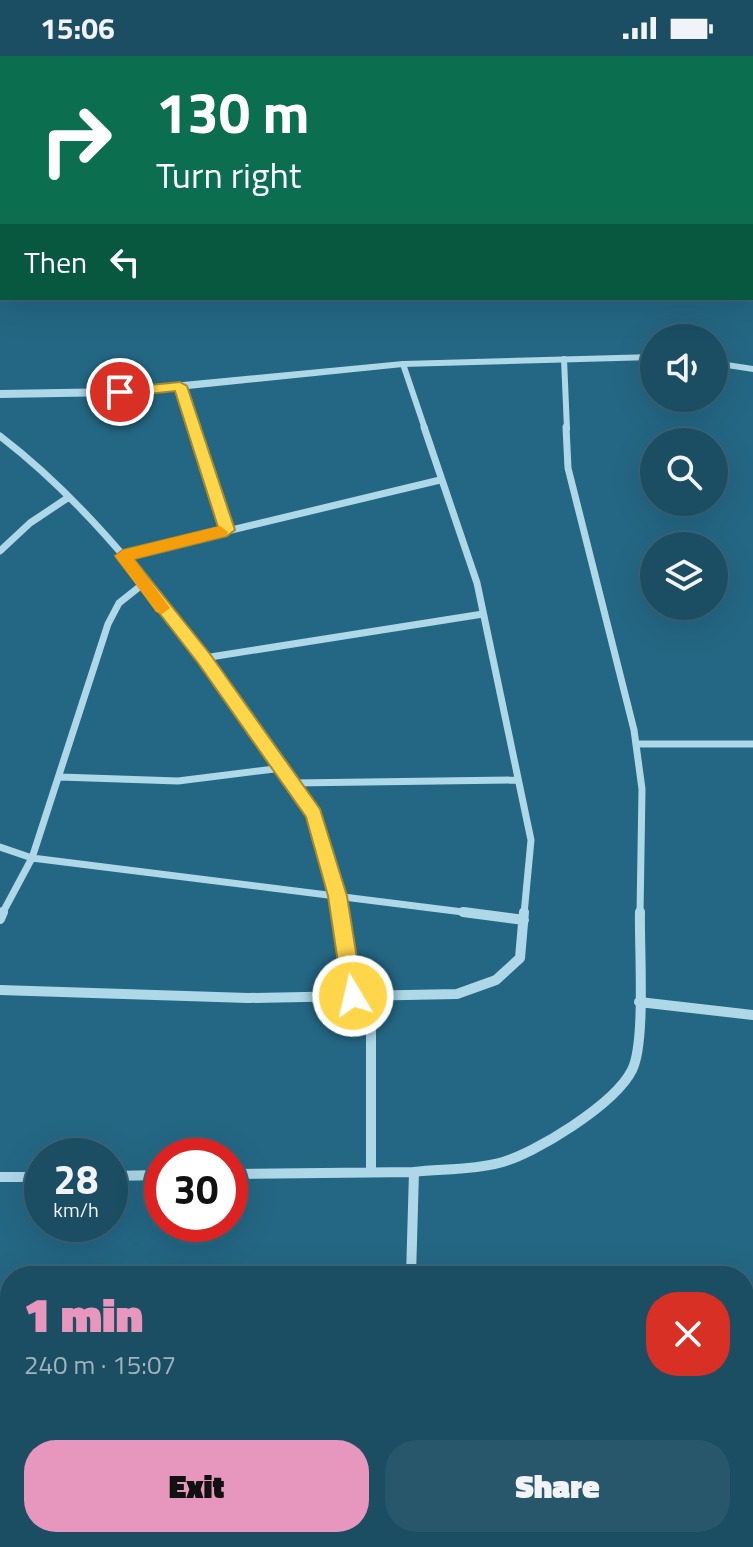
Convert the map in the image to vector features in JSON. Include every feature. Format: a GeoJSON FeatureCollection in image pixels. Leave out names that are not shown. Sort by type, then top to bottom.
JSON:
{"type":"FeatureCollection","features":[{"type":"Feature","properties":{"kind":"street"},"geometry":{"type":"LineString","coordinates":[[0,394],[120,392],[403,364],[640,357]]}},
{"type":"Feature","properties":{"kind":"street"},"geometry":{"type":"LineString","coordinates":[[248,1174],[414,1172],[500,1163],[555,1136],[613,1095],[633,1069],[639,1002],[642,789],[636,744],[568,468],[564,359]]}},
{"type":"Feature","properties":{"kind":"street"},"geometry":{"type":"LineString","coordinates":[[0,990],[248,998],[457,994],[496,980],[520,958],[531,840],[468,553],[440,480],[403,364]]}},
{"type":"Feature","properties":{"kind":"street"},"geometry":{"type":"LineString","coordinates":[[728,365],[753,369]]}},
{"type":"Feature","properties":{"kind":"street"},"geometry":{"type":"LineString","coordinates":[[180,386],[227,530]]}},
{"type":"Feature","properties":{"kind":"street"},"geometry":{"type":"LineString","coordinates":[[0,436],[34,462],[123,556],[204,658],[314,814],[337,896],[353,996]]}},
{"type":"Feature","properties":{"kind":"street"},"geometry":{"type":"LineString","coordinates":[[123,556],[440,480]]}},
{"type":"Feature","properties":{"kind":"street"},"geometry":{"type":"LineString","coordinates":[[0,551],[30,523],[69,497]]}},
{"type":"Feature","properties":{"kind":"street"},"geometry":{"type":"LineString","coordinates":[[0,919],[32,858],[108,624],[119,603],[143,584]]}},
{"type":"Feature","properties":{"kind":"street"},"geometry":{"type":"LineString","coordinates":[[204,658],[483,614]]}},
{"type":"Feature","properties":{"kind":"street"},"geometry":{"type":"LineString","coordinates":[[636,744],[753,744]]}},
{"type":"Feature","properties":{"kind":"street"},"geometry":{"type":"LineString","coordinates":[[60,777],[178,781],[283,768]]}},
{"type":"Feature","properties":{"kind":"street"},"geometry":{"type":"LineString","coordinates":[[294,783],[518,780]]}},
{"type":"Feature","properties":{"kind":"street"},"geometry":{"type":"LineString","coordinates":[[0,847],[32,858],[524,920]]}},
{"type":"Feature","properties":{"kind":"street"},"geometry":{"type":"LineString","coordinates":[[371,996],[371,1172]]}},
{"type":"Feature","properties":{"kind":"street"},"geometry":{"type":"LineString","coordinates":[[639,1002],[753,1015]]}},
{"type":"Feature","properties":{"kind":"street"},"geometry":{"type":"LineString","coordinates":[[411,1266],[414,1172]]}},
{"type":"Feature","properties":{"kind":"street"},"geometry":{"type":"LineString","coordinates":[[0,1177],[24,1177]]}},
{"type":"Feature","properties":{"kind":"slow traffic"},"geometry":{"type":"LineString","coordinates":[[162,608],[123,556],[220,532]]}},
{"type":"Feature","properties":{"kind":"route"},"geometry":{"type":"LineString","coordinates":[[120,392],[180,386],[227,530],[123,556],[204,658],[314,814],[327,850],[337,896],[353,996]]}}]}
